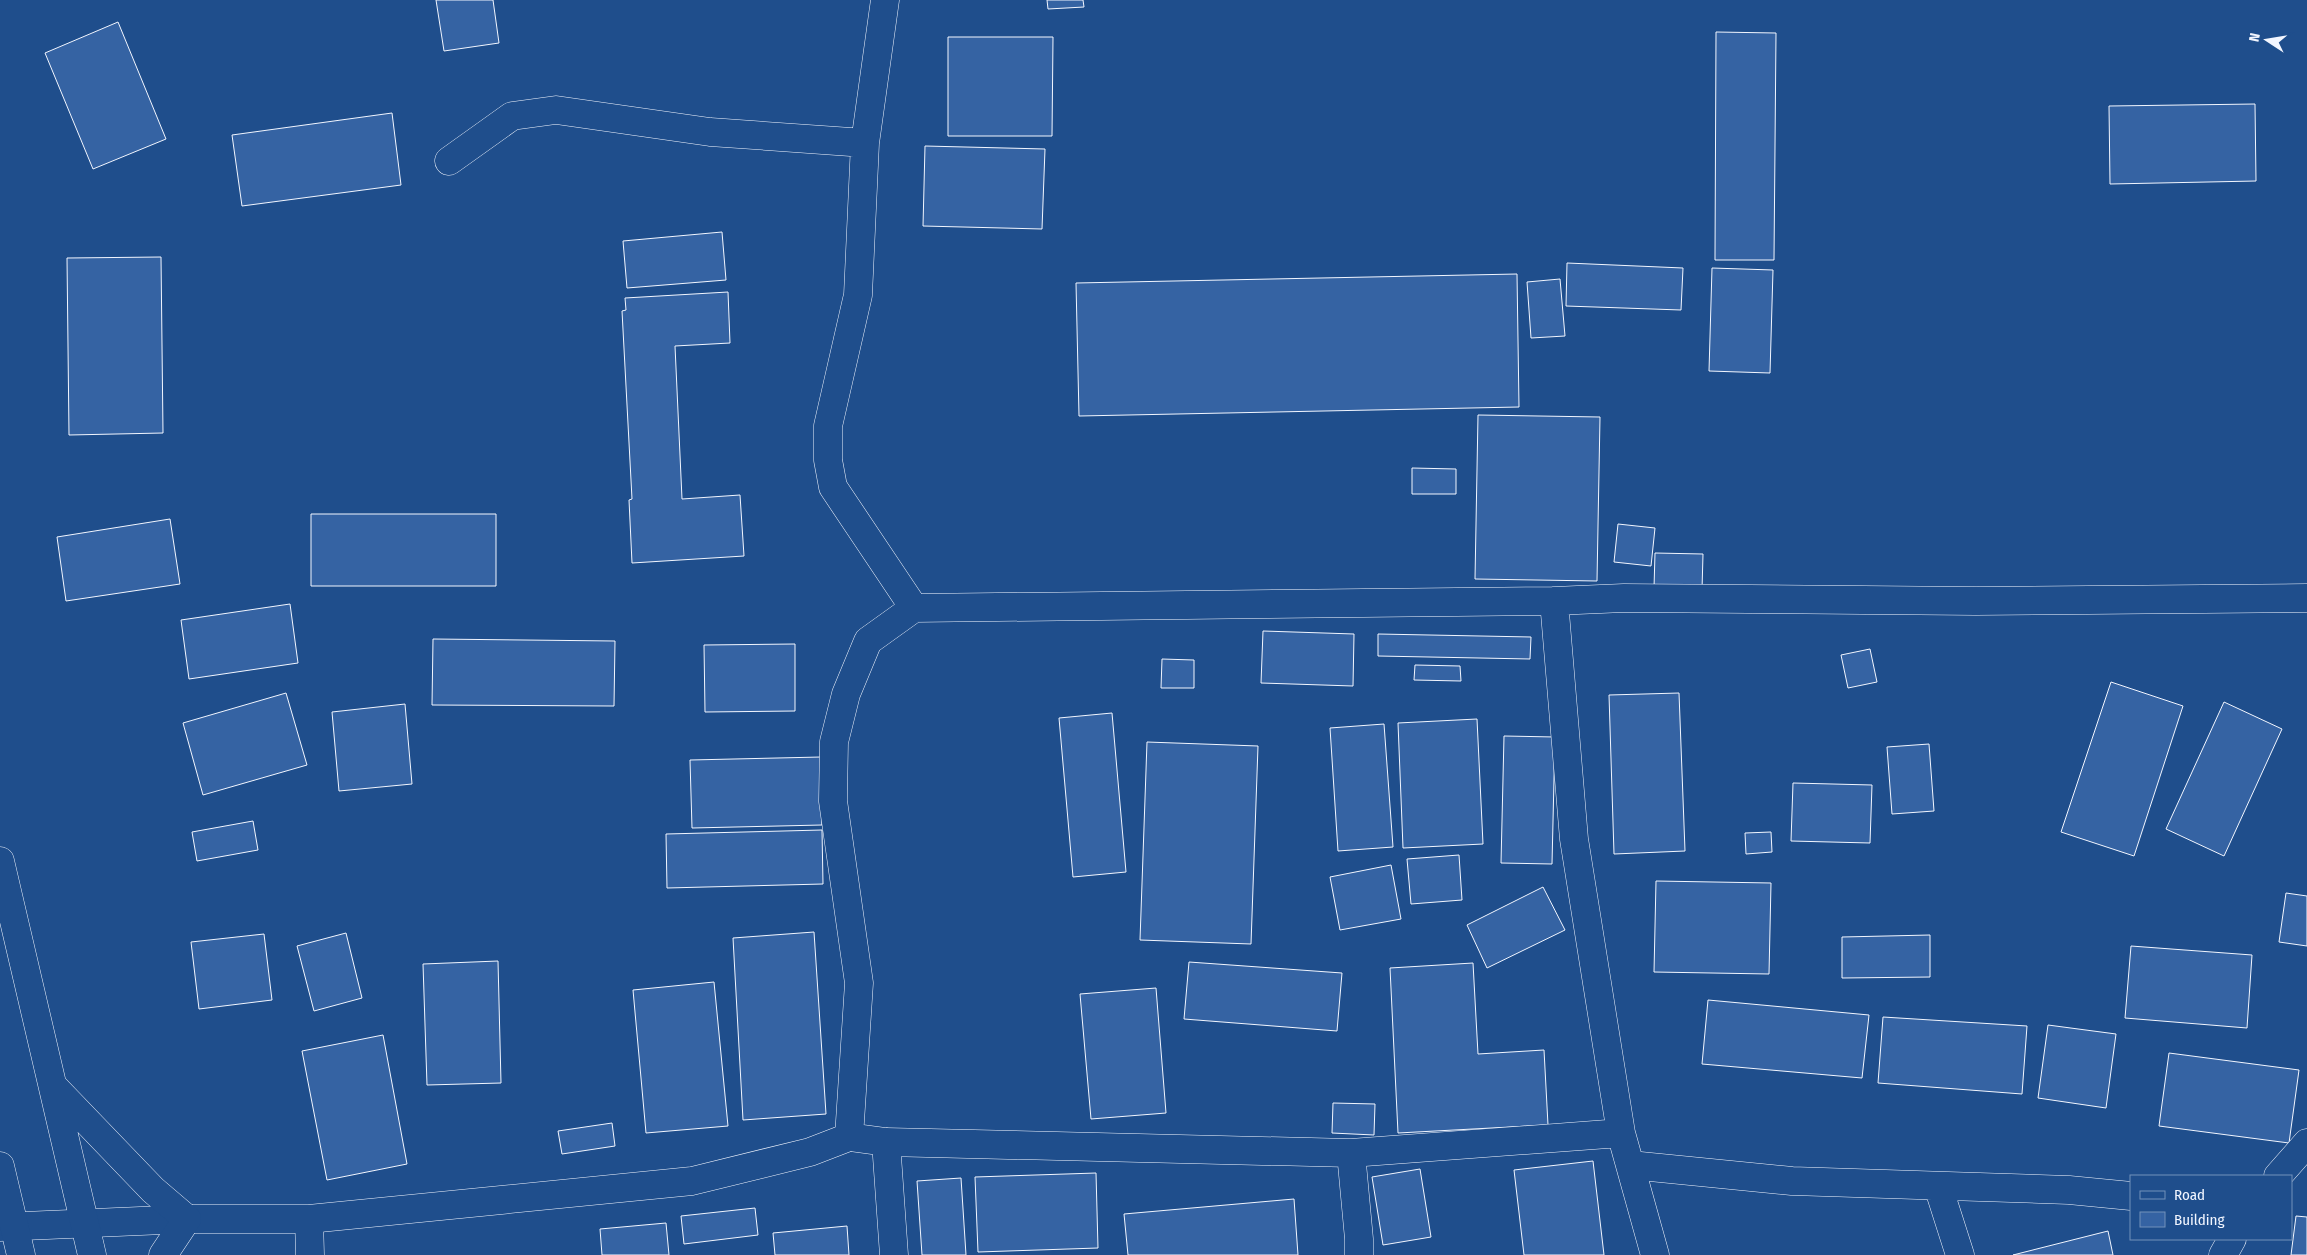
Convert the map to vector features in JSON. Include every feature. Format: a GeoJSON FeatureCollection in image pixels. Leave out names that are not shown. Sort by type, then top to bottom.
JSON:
{"type":"FeatureCollection","features":[{"type":"Feature","properties":{"kind":"main road"},"geometry":{"type":"LineString","coordinates":[[885,0],[865,143],[858,295],[828,426],[828,460],[833,488],[914,608]]}},
{"type":"Feature","properties":{"kind":"main road"},"geometry":{"type":"LineString","coordinates":[[450,161],[512,116],[556,110],[710,132],[865,143]]}},
{"type":"Feature","properties":{"kind":"main road"},"geometry":{"type":"LineString","coordinates":[[849,1136],[859,983],[833,801],[834,742],[846,694],[868,641],[914,608],[1554,601],[1624,598],[1976,601],[2307,598]]}},
{"type":"Feature","properties":{"kind":"main road"},"geometry":{"type":"LineString","coordinates":[[1554,601],[1574,839],[1621,1133],[1654,1255]]}},
{"type":"Feature","properties":{"kind":"main road"},"geometry":{"type":"LineString","coordinates":[[0,861],[92,1255]]}},
{"type":"Feature","properties":{"kind":"main road"},"geometry":{"type":"LineString","coordinates":[[53,1086],[153,1190],[187,1219]]}},
{"type":"Feature","properties":{"kind":"main road"},"geometry":{"type":"LineString","coordinates":[[7,1226],[187,1219],[309,1218],[692,1181],[810,1152],[849,1136],[886,1142],[1351,1153],[1621,1133]]}},
{"type":"Feature","properties":{"kind":"main road"},"geometry":{"type":"LineString","coordinates":[[886,1142],[894,1255]]}},
{"type":"Feature","properties":{"kind":"main road"},"geometry":{"type":"LineString","coordinates":[[2279,1175],[2307,1143]]}},
{"type":"Feature","properties":{"kind":"main road"},"geometry":{"type":"LineString","coordinates":[[1351,1153],[1359,1255]]}},
{"type":"Feature","properties":{"kind":"main road"},"geometry":{"type":"LineString","coordinates":[[1630,1165],[1792,1181],[2069,1190],[2130,1196]]}},
{"type":"Feature","properties":{"kind":"main road"},"geometry":{"type":"LineString","coordinates":[[0,1166],[7,1226],[21,1255]]}},
{"type":"Feature","properties":{"kind":"main road"},"geometry":{"type":"LineString","coordinates":[[1938,1186],[1960,1255]]}},
{"type":"Feature","properties":{"kind":"main road"},"geometry":{"type":"LineString","coordinates":[[309,1218],[310,1255]]}},
{"type":"Feature","properties":{"kind":"main road"},"geometry":{"type":"LineString","coordinates":[[163,1255],[187,1219]]}},
{"type":"Feature","properties":{"kind":"main road"},"geometry":{"type":"LineString","coordinates":[[2223,1255],[2231,1240]]}},
{"type":"Feature","properties":{"kind":"building"},"geometry":{"type":"Polygon","coordinates":[[[436,0],[493,0],[499,43],[444,51],[436,0]]]}},
{"type":"Feature","properties":{"kind":"building"},"geometry":{"type":"Polygon","coordinates":[[[1047,0],[1083,0],[1084,7],[1048,9],[1047,0]]]}},
{"type":"Feature","properties":{"kind":"building"},"geometry":{"type":"Polygon","coordinates":[[[118,22],[166,139],[93,169],[45,53],[118,22]]]}},
{"type":"Feature","properties":{"kind":"building"},"geometry":{"type":"Polygon","coordinates":[[[1716,32],[1776,33],[1774,260],[1715,260],[1716,32]]]}},
{"type":"Feature","properties":{"kind":"building"},"geometry":{"type":"Polygon","coordinates":[[[948,37],[1053,37],[1052,136],[948,136],[948,37]]]}},
{"type":"Feature","properties":{"kind":"building"},"geometry":{"type":"Polygon","coordinates":[[[2255,104],[2256,181],[2110,184],[2109,106],[2255,104]]]}},
{"type":"Feature","properties":{"kind":"building"},"geometry":{"type":"Polygon","coordinates":[[[392,113],[401,185],[242,206],[232,135],[392,113]]]}},
{"type":"Feature","properties":{"kind":"building"},"geometry":{"type":"Polygon","coordinates":[[[925,146],[1045,149],[1042,229],[923,226],[925,146]]]}},
{"type":"Feature","properties":{"kind":"building"},"geometry":{"type":"Polygon","coordinates":[[[722,232],[726,280],[627,288],[623,241],[722,232]]]}},
{"type":"Feature","properties":{"kind":"building"},"geometry":{"type":"Polygon","coordinates":[[[161,257],[163,433],[69,435],[67,258],[161,257]]]}},
{"type":"Feature","properties":{"kind":"building"},"geometry":{"type":"Polygon","coordinates":[[[1567,263],[1683,268],[1681,310],[1566,306],[1567,263]]]}},
{"type":"Feature","properties":{"kind":"building"},"geometry":{"type":"Polygon","coordinates":[[[1712,268],[1773,270],[1770,373],[1709,371],[1712,268]]]}},
{"type":"Feature","properties":{"kind":"building"},"geometry":{"type":"Polygon","coordinates":[[[1517,274],[1519,407],[1079,416],[1076,283],[1517,274]]]}},
{"type":"Feature","properties":{"kind":"building"},"geometry":{"type":"Polygon","coordinates":[[[1560,279],[1565,336],[1531,338],[1527,282],[1560,279]]]}},
{"type":"Feature","properties":{"kind":"building"},"geometry":{"type":"Polygon","coordinates":[[[728,292],[730,343],[675,346],[682,499],[740,495],[744,556],[632,563],[629,500],[632,499],[622,311],[626,310],[625,298],[728,292]]]}},
{"type":"Feature","properties":{"kind":"building"},"geometry":{"type":"Polygon","coordinates":[[[1478,415],[1600,417],[1597,581],[1475,579],[1478,415]]]}},
{"type":"Feature","properties":{"kind":"building"},"geometry":{"type":"Polygon","coordinates":[[[1412,468],[1456,469],[1456,494],[1412,494],[1412,468]]]}},
{"type":"Feature","properties":{"kind":"building"},"geometry":{"type":"Polygon","coordinates":[[[311,514],[496,514],[496,586],[311,586],[311,514]]]}},
{"type":"Feature","properties":{"kind":"building"},"geometry":{"type":"Polygon","coordinates":[[[170,519],[180,584],[66,601],[57,537],[170,519]]]}},
{"type":"Feature","properties":{"kind":"building"},"geometry":{"type":"Polygon","coordinates":[[[1618,524],[1655,528],[1651,566],[1614,562],[1618,524]]]}},
{"type":"Feature","properties":{"kind":"building"},"geometry":{"type":"Polygon","coordinates":[[[1655,553],[1703,554],[1702,590],[1654,588],[1655,553]]]}},
{"type":"Feature","properties":{"kind":"building"},"geometry":{"type":"Polygon","coordinates":[[[290,604],[298,663],[189,679],[181,620],[290,604]]]}},
{"type":"Feature","properties":{"kind":"building"},"geometry":{"type":"Polygon","coordinates":[[[1263,631],[1354,634],[1353,686],[1261,683],[1263,631]]]}},
{"type":"Feature","properties":{"kind":"building"},"geometry":{"type":"Polygon","coordinates":[[[1378,634],[1531,637],[1530,659],[1378,656],[1378,634]]]}},
{"type":"Feature","properties":{"kind":"building"},"geometry":{"type":"Polygon","coordinates":[[[433,639],[615,641],[614,706],[432,705],[433,639]]]}},
{"type":"Feature","properties":{"kind":"building"},"geometry":{"type":"Polygon","coordinates":[[[795,644],[795,711],[705,712],[704,645],[795,644]]]}},
{"type":"Feature","properties":{"kind":"building"},"geometry":{"type":"Polygon","coordinates":[[[1870,649],[1877,682],[1848,688],[1841,655],[1870,649]]]}},
{"type":"Feature","properties":{"kind":"building"},"geometry":{"type":"Polygon","coordinates":[[[1162,659],[1194,660],[1194,688],[1161,688],[1162,659]]]}},
{"type":"Feature","properties":{"kind":"building"},"geometry":{"type":"Polygon","coordinates":[[[1415,665],[1460,666],[1461,681],[1414,680],[1415,665]]]}},
{"type":"Feature","properties":{"kind":"building"},"geometry":{"type":"Polygon","coordinates":[[[2111,682],[2183,706],[2134,856],[2061,832],[2111,682]]]}},
{"type":"Feature","properties":{"kind":"building"},"geometry":{"type":"Polygon","coordinates":[[[286,693],[307,765],[203,795],[183,723],[286,693]]]}},
{"type":"Feature","properties":{"kind":"building"},"geometry":{"type":"Polygon","coordinates":[[[1679,693],[1685,851],[1614,854],[1609,695],[1679,693]]]}},
{"type":"Feature","properties":{"kind":"building"},"geometry":{"type":"Polygon","coordinates":[[[2224,702],[2282,729],[2224,856],[2166,829],[2224,702]]]}},
{"type":"Feature","properties":{"kind":"building"},"geometry":{"type":"Polygon","coordinates":[[[405,704],[412,784],[339,791],[332,712],[405,704]]]}},
{"type":"Feature","properties":{"kind":"building"},"geometry":{"type":"Polygon","coordinates":[[[1112,713],[1126,872],[1073,877],[1059,718],[1112,713]]]}},
{"type":"Feature","properties":{"kind":"building"},"geometry":{"type":"Polygon","coordinates":[[[1477,719],[1483,844],[1403,848],[1398,723],[1477,719]]]}},
{"type":"Feature","properties":{"kind":"building"},"geometry":{"type":"Polygon","coordinates":[[[1384,724],[1393,847],[1338,851],[1330,728],[1384,724]]]}},
{"type":"Feature","properties":{"kind":"building"},"geometry":{"type":"Polygon","coordinates":[[[1504,736],[1555,737],[1552,864],[1501,863],[1504,736]]]}},
{"type":"Feature","properties":{"kind":"building"},"geometry":{"type":"Polygon","coordinates":[[[1147,742],[1258,746],[1251,944],[1140,940],[1147,742]]]}},
{"type":"Feature","properties":{"kind":"building"},"geometry":{"type":"Polygon","coordinates":[[[1929,744],[1934,811],[1892,814],[1887,747],[1929,744]]]}},
{"type":"Feature","properties":{"kind":"building"},"geometry":{"type":"Polygon","coordinates":[[[821,757],[822,825],[692,828],[690,760],[821,757]]]}},
{"type":"Feature","properties":{"kind":"building"},"geometry":{"type":"Polygon","coordinates":[[[1793,783],[1872,785],[1870,843],[1791,841],[1793,783]]]}},
{"type":"Feature","properties":{"kind":"building"},"geometry":{"type":"Polygon","coordinates":[[[253,821],[258,850],[197,861],[192,832],[253,821]]]}},
{"type":"Feature","properties":{"kind":"building"},"geometry":{"type":"Polygon","coordinates":[[[822,830],[823,884],[667,888],[666,834],[822,830]]]}},
{"type":"Feature","properties":{"kind":"building"},"geometry":{"type":"Polygon","coordinates":[[[1771,832],[1772,852],[1746,854],[1745,833],[1771,832]]]}},
{"type":"Feature","properties":{"kind":"building"},"geometry":{"type":"Polygon","coordinates":[[[1459,855],[1462,900],[1411,904],[1407,859],[1459,855]]]}},
{"type":"Feature","properties":{"kind":"building"},"geometry":{"type":"Polygon","coordinates":[[[1391,865],[1401,919],[1340,930],[1330,877],[1391,865]]]}},
{"type":"Feature","properties":{"kind":"building"},"geometry":{"type":"Polygon","coordinates":[[[1656,881],[1771,883],[1769,974],[1654,972],[1656,881]]]}},
{"type":"Feature","properties":{"kind":"building"},"geometry":{"type":"Polygon","coordinates":[[[1543,887],[1565,930],[1487,968],[1467,925],[1543,887]]]}},
{"type":"Feature","properties":{"kind":"building"},"geometry":{"type":"Polygon","coordinates":[[[2286,893],[2307,896],[2307,946],[2279,942],[2286,893]]]}},
{"type":"Feature","properties":{"kind":"building"},"geometry":{"type":"Polygon","coordinates":[[[814,932],[826,1114],[743,1120],[733,938],[814,932]]]}},
{"type":"Feature","properties":{"kind":"building"},"geometry":{"type":"Polygon","coordinates":[[[346,933],[362,998],[314,1011],[297,946],[346,933]]]}},
{"type":"Feature","properties":{"kind":"building"},"geometry":{"type":"Polygon","coordinates":[[[264,934],[272,1000],[199,1009],[191,942],[264,934]]]}},
{"type":"Feature","properties":{"kind":"building"},"geometry":{"type":"Polygon","coordinates":[[[1930,935],[1930,977],[1842,978],[1842,937],[1930,935]]]}},
{"type":"Feature","properties":{"kind":"building"},"geometry":{"type":"Polygon","coordinates":[[[2131,946],[2252,955],[2247,1028],[2125,1018],[2131,946]]]}},
{"type":"Feature","properties":{"kind":"building"},"geometry":{"type":"Polygon","coordinates":[[[498,961],[501,1083],[427,1085],[423,964],[498,961]]]}},
{"type":"Feature","properties":{"kind":"building"},"geometry":{"type":"Polygon","coordinates":[[[1189,962],[1342,973],[1337,1031],[1184,1019],[1189,962]]]}},
{"type":"Feature","properties":{"kind":"building"},"geometry":{"type":"Polygon","coordinates":[[[1473,963],[1478,1054],[1544,1050],[1548,1125],[1398,1133],[1390,968],[1473,963]]]}},
{"type":"Feature","properties":{"kind":"building"},"geometry":{"type":"Polygon","coordinates":[[[714,982],[728,1126],[646,1133],[633,990],[714,982]]]}},
{"type":"Feature","properties":{"kind":"building"},"geometry":{"type":"Polygon","coordinates":[[[1156,988],[1166,1113],[1091,1119],[1080,994],[1156,988]]]}},
{"type":"Feature","properties":{"kind":"building"},"geometry":{"type":"Polygon","coordinates":[[[1708,1000],[1869,1015],[1862,1078],[1702,1064],[1708,1000]]]}},
{"type":"Feature","properties":{"kind":"building"},"geometry":{"type":"Polygon","coordinates":[[[1883,1017],[2027,1026],[2022,1094],[1878,1083],[1883,1017]]]}},
{"type":"Feature","properties":{"kind":"building"},"geometry":{"type":"Polygon","coordinates":[[[2048,1025],[2116,1034],[2106,1108],[2038,1098],[2048,1025]]]}},
{"type":"Feature","properties":{"kind":"building"},"geometry":{"type":"Polygon","coordinates":[[[383,1035],[407,1164],[327,1180],[302,1051],[383,1035]]]}},
{"type":"Feature","properties":{"kind":"building"},"geometry":{"type":"Polygon","coordinates":[[[2169,1053],[2299,1070],[2289,1143],[2159,1126],[2169,1053]]]}},
{"type":"Feature","properties":{"kind":"building"},"geometry":{"type":"Polygon","coordinates":[[[1333,1103],[1375,1104],[1374,1135],[1332,1133],[1333,1103]]]}},
{"type":"Feature","properties":{"kind":"building"},"geometry":{"type":"Polygon","coordinates":[[[612,1123],[615,1146],[562,1154],[558,1131],[612,1123]]]}},
{"type":"Feature","properties":{"kind":"building"},"geometry":{"type":"Polygon","coordinates":[[[1593,1161],[1604,1255],[1524,1255],[1514,1170],[1593,1161]]]}},
{"type":"Feature","properties":{"kind":"building"},"geometry":{"type":"Polygon","coordinates":[[[1420,1169],[1431,1237],[1383,1245],[1372,1177],[1420,1169]]]}},
{"type":"Feature","properties":{"kind":"building"},"geometry":{"type":"Polygon","coordinates":[[[1096,1173],[1098,1248],[978,1252],[975,1177],[1096,1173]]]}},
{"type":"Feature","properties":{"kind":"building"},"geometry":{"type":"Polygon","coordinates":[[[961,1178],[966,1255],[922,1255],[917,1181],[961,1178]]]}},
{"type":"Feature","properties":{"kind":"building"},"geometry":{"type":"Polygon","coordinates":[[[1294,1199],[1298,1255],[1128,1255],[1124,1214],[1294,1199]]]}},
{"type":"Feature","properties":{"kind":"building"},"geometry":{"type":"Polygon","coordinates":[[[755,1208],[758,1235],[684,1244],[681,1216],[755,1208]]]}},
{"type":"Feature","properties":{"kind":"building"},"geometry":{"type":"Polygon","coordinates":[[[2296,1216],[2307,1217],[2307,1255],[2291,1255],[2296,1216]]]}},
{"type":"Feature","properties":{"kind":"building"},"geometry":{"type":"Polygon","coordinates":[[[666,1223],[669,1255],[602,1255],[600,1229],[666,1223]]]}},
{"type":"Feature","properties":{"kind":"building"},"geometry":{"type":"Polygon","coordinates":[[[847,1226],[849,1255],[775,1255],[773,1233],[847,1226]]]}},
{"type":"Feature","properties":{"kind":"building"},"geometry":{"type":"Polygon","coordinates":[[[2108,1231],[2113,1255],[2013,1255],[2108,1231]]]}}]}
